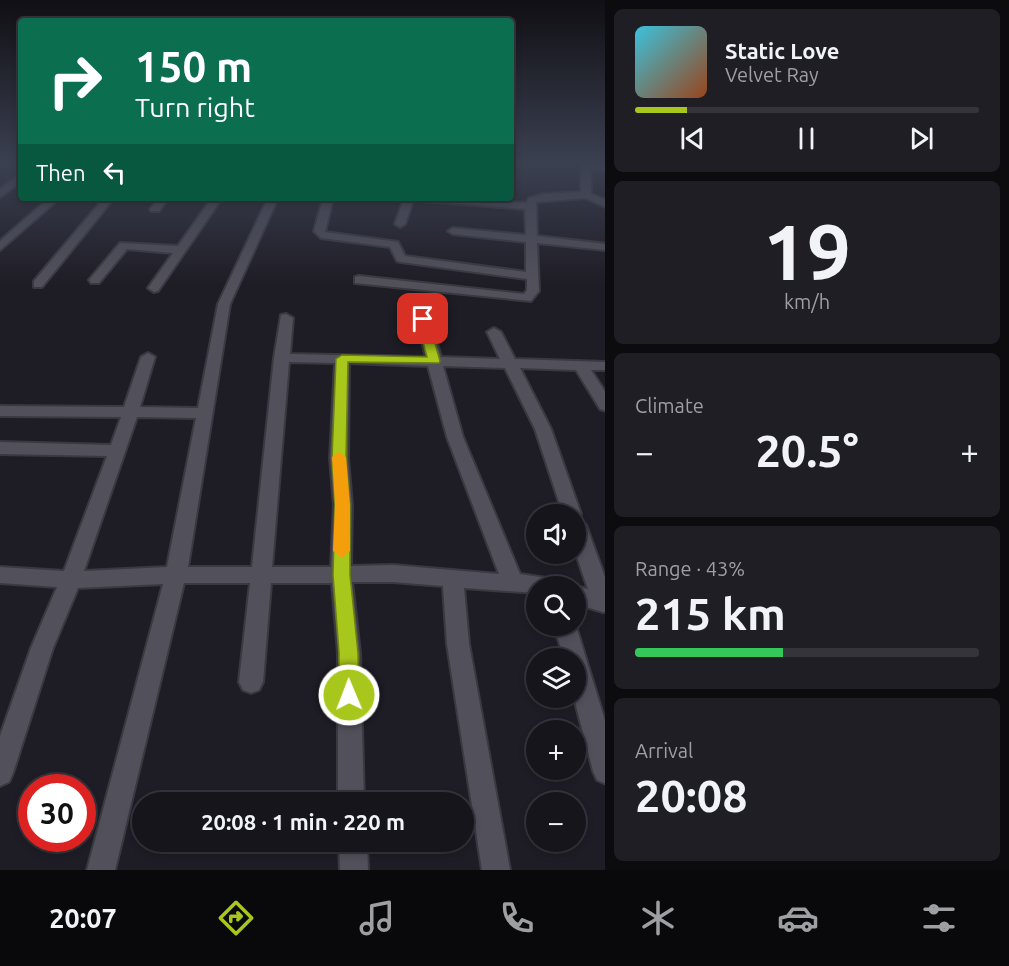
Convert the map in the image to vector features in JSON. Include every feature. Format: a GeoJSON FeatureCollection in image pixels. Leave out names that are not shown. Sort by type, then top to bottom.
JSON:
{"type":"FeatureCollection","features":[{"type":"Feature","properties":{"kind":"street"},"geometry":{"type":"LineString","coordinates":[[0,247],[48,205]]}},
{"type":"Feature","properties":{"kind":"street"},"geometry":{"type":"LineString","coordinates":[[38,284],[104,205]]}},
{"type":"Feature","properties":{"kind":"street"},"geometry":{"type":"LineString","coordinates":[[155,208],[158,205]]}},
{"type":"Feature","properties":{"kind":"street"},"geometry":{"type":"LineString","coordinates":[[154,288],[212,205]]}},
{"type":"Feature","properties":{"kind":"street"},"geometry":{"type":"LineString","coordinates":[[101,870],[176,574],[224,304],[270,205]]}},
{"type":"Feature","properties":{"kind":"street"},"geometry":{"type":"LineString","coordinates":[[326,205],[321,235],[394,244],[401,259],[532,276]]}},
{"type":"Feature","properties":{"kind":"street"},"geometry":{"type":"LineString","coordinates":[[400,224],[407,205]]}},
{"type":"Feature","properties":{"kind":"street"},"geometry":{"type":"LineString","coordinates":[[359,280],[519,299],[531,296],[533,291],[530,206],[511,205]]}},
{"type":"Feature","properties":{"kind":"street"},"geometry":{"type":"LineString","coordinates":[[453,231],[605,247]]}},
{"type":"Feature","properties":{"kind":"street"},"geometry":{"type":"LineString","coordinates":[[95,280],[124,245],[181,250]]}},
{"type":"Feature","properties":{"kind":"street"},"geometry":{"type":"LineString","coordinates":[[251,682],[286,318]]}},
{"type":"Feature","properties":{"kind":"street"},"geometry":{"type":"LineString","coordinates":[[423,319],[454,437],[513,582]]}},
{"type":"Feature","properties":{"kind":"street"},"geometry":{"type":"LineString","coordinates":[[494,332],[543,429],[569,504]]}},
{"type":"Feature","properties":{"kind":"street"},"geometry":{"type":"LineString","coordinates":[[0,773],[42,648],[71,580],[118,451],[128,413],[148,357]]}},
{"type":"Feature","properties":{"kind":"street"},"geometry":{"type":"LineString","coordinates":[[281,358],[605,366]]}},
{"type":"Feature","properties":{"kind":"street"},"geometry":{"type":"LineString","coordinates":[[342,359],[339,458],[343,505],[341,575],[349,653],[351,792]]}},
{"type":"Feature","properties":{"kind":"street"},"geometry":{"type":"LineString","coordinates":[[581,365],[605,404]]}},
{"type":"Feature","properties":{"kind":"street"},"geometry":{"type":"LineString","coordinates":[[0,411],[204,412]]}},
{"type":"Feature","properties":{"kind":"street"},"geometry":{"type":"LineString","coordinates":[[0,448],[118,451]]}},
{"type":"Feature","properties":{"kind":"street"},"geometry":{"type":"LineString","coordinates":[[586,553],[604,603]]}},
{"type":"Feature","properties":{"kind":"street"},"geometry":{"type":"LineString","coordinates":[[0,575],[71,580],[176,574],[263,576],[341,575],[365,572],[526,583]]}},
{"type":"Feature","properties":{"kind":"street"},"geometry":{"type":"LineString","coordinates":[[453,579],[458,644],[496,870]]}},
{"type":"Feature","properties":{"kind":"street"},"geometry":{"type":"LineString","coordinates":[[586,598],[604,603]]}},
{"type":"Feature","properties":{"kind":"street"},"geometry":{"type":"LineString","coordinates":[[586,697],[605,767]]}},
{"type":"Feature","properties":{"kind":"street"},"geometry":{"type":"LineString","coordinates":[[353,852],[354,870]]}},
{"type":"Feature","properties":{"kind":"slow traffic"},"geometry":{"type":"LineString","coordinates":[[339,457],[343,505],[342,551]]}},
{"type":"Feature","properties":{"kind":"route"},"geometry":{"type":"LineString","coordinates":[[349,695],[349,653],[341,575],[343,505],[339,458],[342,359],[434,361],[423,319]]}}]}
